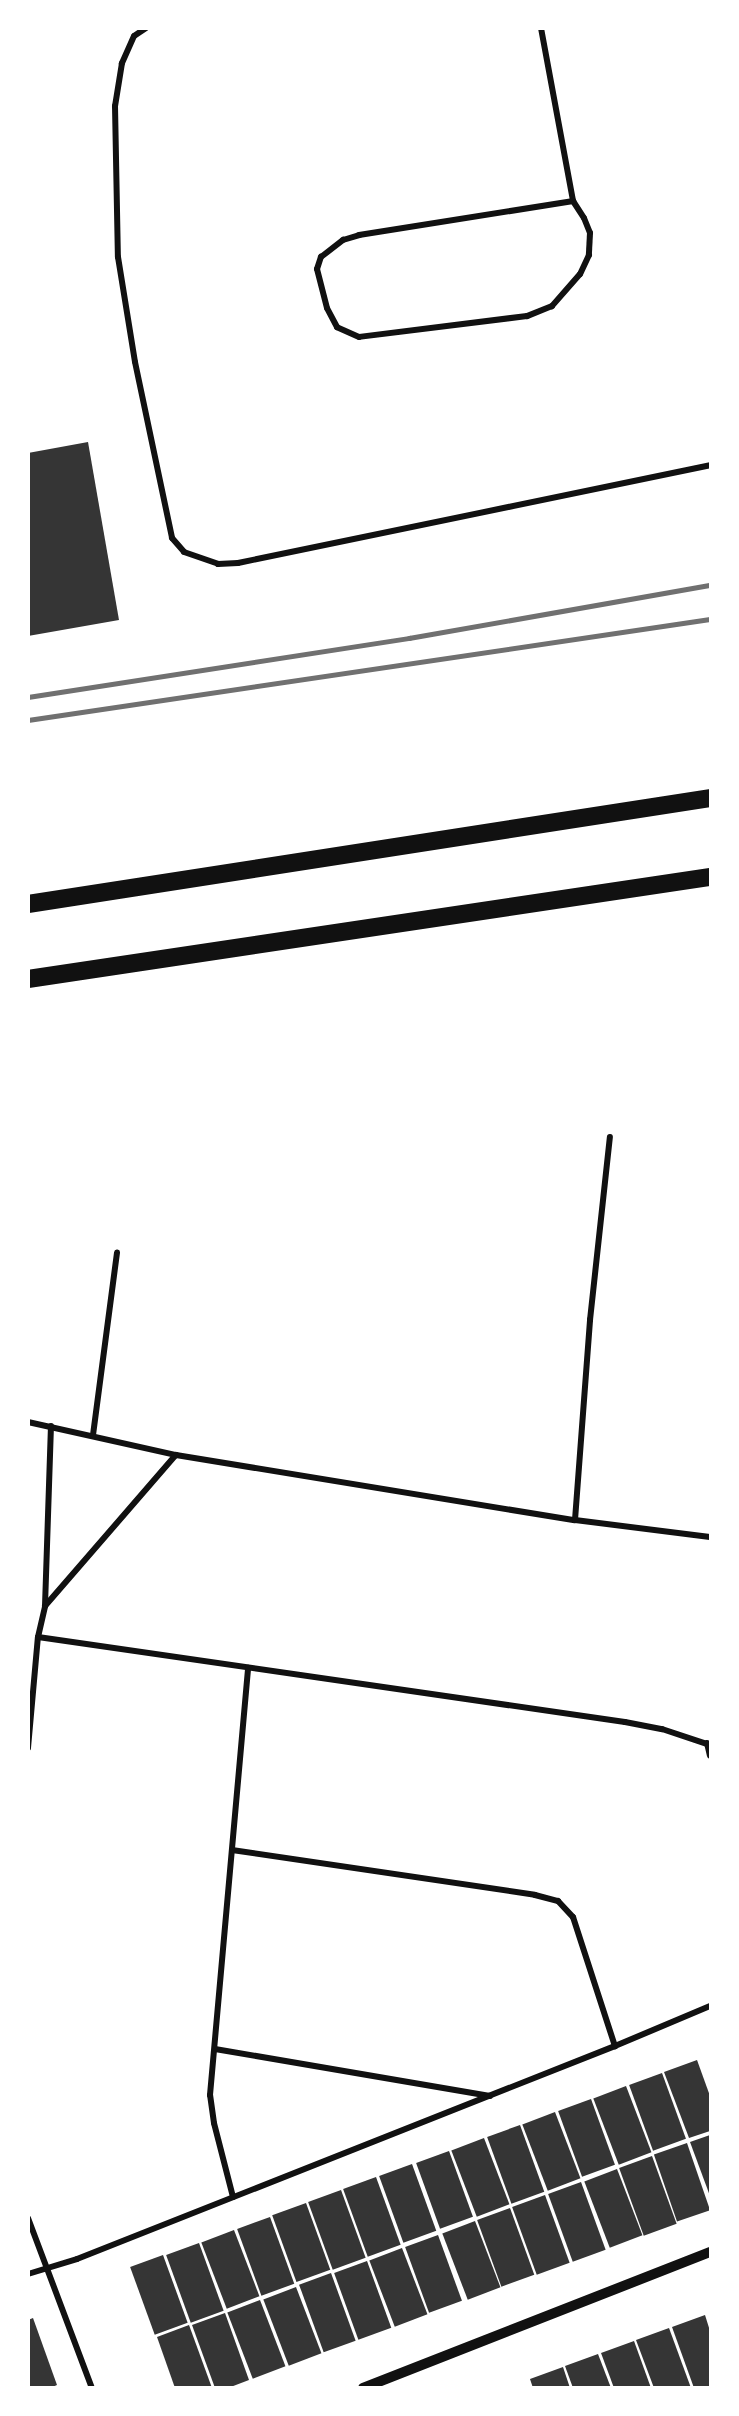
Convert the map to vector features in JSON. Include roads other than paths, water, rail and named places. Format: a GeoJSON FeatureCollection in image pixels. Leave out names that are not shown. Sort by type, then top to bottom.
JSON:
{"type":"FeatureCollection","features":[{"type":"Feature","properties":{"kind":"highway"},"geometry":{"type":"LineString","coordinates":[[28,904],[711,798]]}},
{"type":"Feature","properties":{"kind":"highway"},"geometry":{"type":"LineString","coordinates":[[28,979],[711,877]]}},
{"type":"Feature","properties":{"kind":"street"},"geometry":{"type":"LineString","coordinates":[[146,28],[134,36],[122,63],[115,106],[118,257],[135,362],[172,538],[184,552],[201,560],[218,564],[238,563],[711,465]]}},
{"type":"Feature","properties":{"kind":"street"},"geometry":{"type":"LineString","coordinates":[[541,28],[573,201],[590,233],[589,255],[580,274],[552,306],[527,316],[358,337],[337,327],[327,308],[317,269],[321,257],[343,240],[359,235],[573,201]]}},
{"type":"Feature","properties":{"kind":"street"},"geometry":{"type":"LineString","coordinates":[[575,1520],[590,1320],[609,1137]]}},
{"type":"Feature","properties":{"kind":"street"},"geometry":{"type":"LineString","coordinates":[[93,1435],[117,1253]]}},
{"type":"Feature","properties":{"kind":"street"},"geometry":{"type":"LineString","coordinates":[[28,1422],[176,1455],[575,1520],[711,1537]]}},
{"type":"Feature","properties":{"kind":"street"},"geometry":{"type":"LineString","coordinates":[[28,1748],[38,1637],[45,1606],[51,1426]]}},
{"type":"Feature","properties":{"kind":"street"},"geometry":{"type":"LineString","coordinates":[[45,1606],[176,1455]]}},
{"type":"Feature","properties":{"kind":"street"},"geometry":{"type":"LineString","coordinates":[[38,1637],[634,1724],[662,1729],[709,1744],[711,1756]]}},
{"type":"Feature","properties":{"kind":"street"},"geometry":{"type":"LineString","coordinates":[[233,2198],[213,2123],[210,2095],[248,1668]]}},
{"type":"Feature","properties":{"kind":"street"},"geometry":{"type":"LineString","coordinates":[[232,1850],[535,1895],[558,1901],[573,1917],[615,2046]]}},
{"type":"Feature","properties":{"kind":"street"},"geometry":{"type":"LineString","coordinates":[[28,2274],[50,2270],[711,2006]]}},
{"type":"Feature","properties":{"kind":"street"},"geometry":{"type":"LineString","coordinates":[[215,2049],[490,2096]]}},
{"type":"Feature","properties":{"kind":"street"},"geometry":{"type":"LineString","coordinates":[[28,2218],[50,2270],[92,2388]]}},
{"type":"Feature","properties":{"kind":"street"},"geometry":{"type":"LineString","coordinates":[[363,2388],[711,2252]]}},
{"type":"Feature","properties":{"kind":"railway"},"geometry":{"type":"LineString","coordinates":[[28,697],[409,638],[710,585]]}},
{"type":"Feature","properties":{"kind":"railway"},"geometry":{"type":"LineString","coordinates":[[28,720],[710,619]]}}]}
